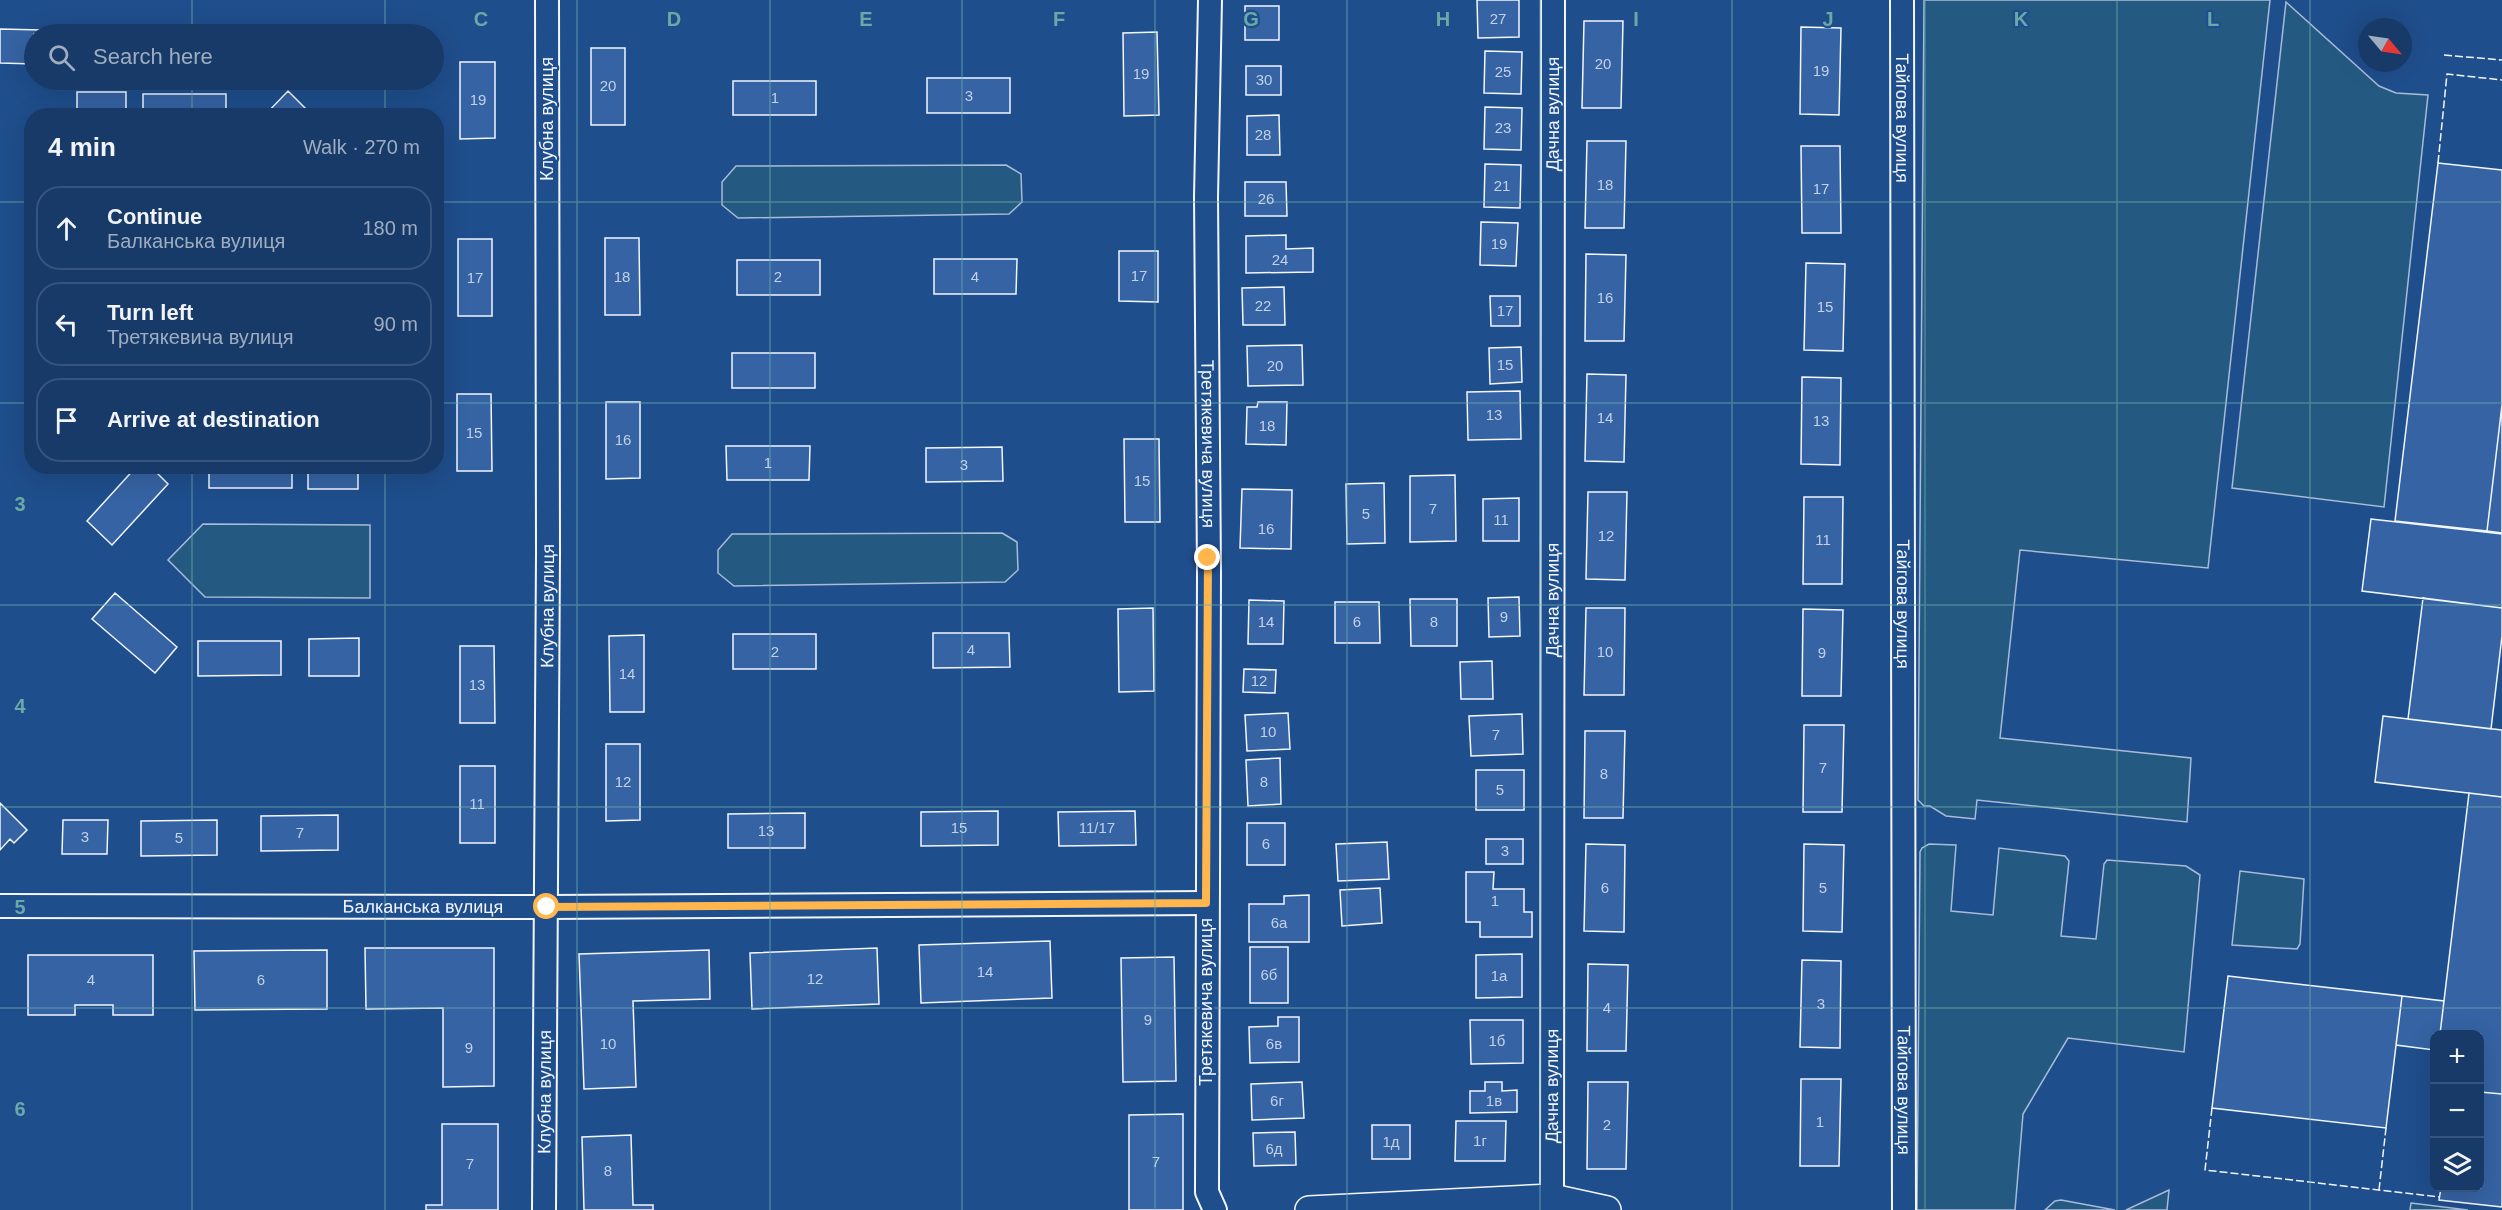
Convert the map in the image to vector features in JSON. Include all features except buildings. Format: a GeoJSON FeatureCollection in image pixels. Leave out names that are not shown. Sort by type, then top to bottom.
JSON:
{"type":"FeatureCollection","features":[{"type":"Feature","properties":{"kind":"street","name":"Клубна вулиця"},"geometry":{"type":"LineString","coordinates":[[544,1210],[547,907],[547,0]]}},
{"type":"Feature","properties":{"kind":"street","name":"Третякевича вулиця"},"geometry":{"type":"LineString","coordinates":[[1210,0],[1206,196],[1209,571],[1206,903],[1207,1192],[1215,1210]]}},
{"type":"Feature","properties":{"kind":"street","name":"Дачна вулиця"},"geometry":{"type":"LineString","coordinates":[[1552,1198],[1553,0]]}},
{"type":"Feature","properties":{"kind":"street","name":"Тайгова вулиця"},"geometry":{"type":"LineString","coordinates":[[1902,0],[1904,1210]]}},
{"type":"Feature","properties":{"kind":"street","name":"Балканська вулиця"},"geometry":{"type":"LineString","coordinates":[[0,906],[547,907],[1206,903]]}},
{"type":"Feature","properties":{"kind":"street"},"geometry":{"type":"LineString","coordinates":[[1309,1210],[1552,1198],[1607,1210]]}},
{"type":"Feature","properties":{"kind":"shaded area"},"geometry":{"type":"Polygon","coordinates":[[[1924,0],[2270,0],[2208,568],[2020,550],[2000,738],[2191,758],[2187,822],[1977,800],[1975,819],[1946,816],[1930,806],[1924,806],[1918,800],[1924,0]]]}},
{"type":"Feature","properties":{"kind":"shaded area"},"geometry":{"type":"Polygon","coordinates":[[[2286,2],[2358,67],[2358,72],[2364,72],[2379,86],[2396,93],[2428,95],[2384,507],[2232,488],[2286,2]]]}},
{"type":"Feature","properties":{"kind":"shaded area"},"geometry":{"type":"Polygon","coordinates":[[[1006,165],[1021,174],[1022,202],[1009,214],[738,218],[722,205],[722,182],[736,166],[1006,165]]]}},
{"type":"Feature","properties":{"kind":"shaded area"},"geometry":{"type":"Polygon","coordinates":[[[203,524],[370,525],[370,598],[205,597],[168,560],[203,524]]]}},
{"type":"Feature","properties":{"kind":"shaded area"},"geometry":{"type":"Polygon","coordinates":[[[1002,533],[1017,542],[1018,570],[1005,582],[734,586],[718,573],[718,550],[732,534],[1002,533]]]}},
{"type":"Feature","properties":{"kind":"shaded area"},"geometry":{"type":"Polygon","coordinates":[[[1929,844],[1956,845],[1951,911],[1993,915],[1999,848],[2065,856],[2069,861],[2061,936],[2096,939],[2104,864],[2107,860],[2186,866],[2200,875],[2184,1052],[2068,1038],[2023,1114],[2015,1210],[1917,1210],[1920,852],[1929,844]]]}},
{"type":"Feature","properties":{"kind":"shaded area"},"geometry":{"type":"Polygon","coordinates":[[[2240,871],[2304,879],[2300,944],[2297,949],[2232,945],[2240,871]]]}},
{"type":"Feature","properties":{"kind":"shaded area"},"geometry":{"type":"Polygon","coordinates":[[[2169,1190],[2167,1210],[2126,1210],[2169,1190]]]}},
{"type":"Feature","properties":{"kind":"shaded area"},"geometry":{"type":"Polygon","coordinates":[[[2061,1200],[2115,1210],[2045,1210],[2055,1201],[2061,1200]]]}},
{"type":"Feature","properties":{"kind":"shaded area"},"geometry":{"type":"Polygon","coordinates":[[[2411,1203],[2468,1210],[2410,1210],[2411,1203]]]}},
{"type":"Feature","properties":{"kind":"fence"},"geometry":{"type":"LineString","coordinates":[[2444,55],[2502,60]]}},
{"type":"Feature","properties":{"kind":"fence"},"geometry":{"type":"LineString","coordinates":[[2438,163],[2447,74],[2502,80]]}},
{"type":"Feature","properties":{"kind":"fence"},"geometry":{"type":"LineString","coordinates":[[2212,1108],[2205,1170],[2440,1197]]}},
{"type":"Feature","properties":{"kind":"fence"},"geometry":{"type":"LineString","coordinates":[[2379,1190],[2386,1128]]}},
{"type":"Feature","properties":{"kind":"route"},"geometry":{"type":"LineString","coordinates":[[547,907],[1206,903],[1208,558]]}}]}
